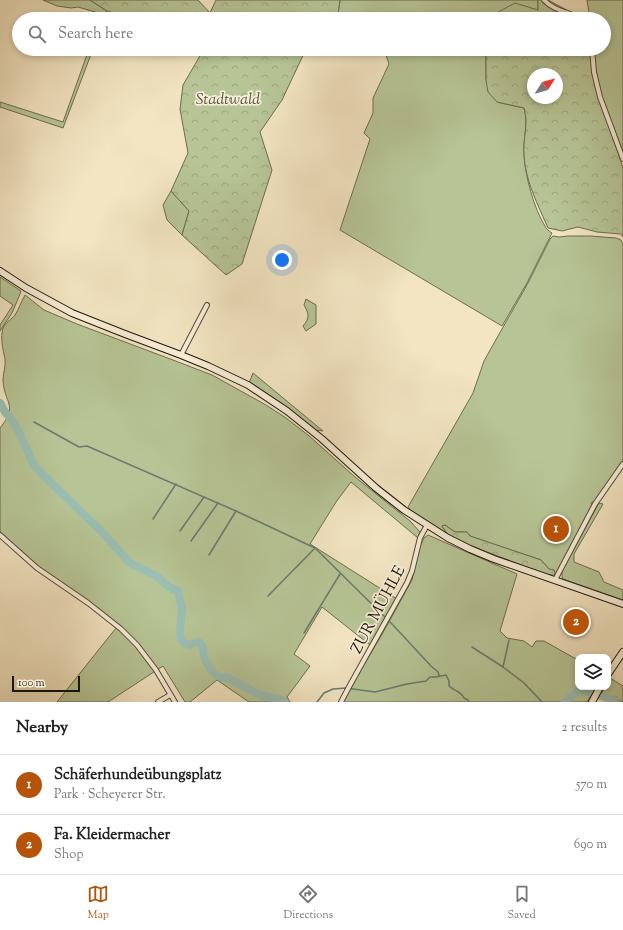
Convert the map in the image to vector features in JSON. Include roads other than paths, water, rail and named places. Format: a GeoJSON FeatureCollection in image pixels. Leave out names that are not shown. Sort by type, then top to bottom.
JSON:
{"type":"FeatureCollection","features":[{"type":"Feature","properties":{"kind":"main road"},"geometry":{"type":"LineString","coordinates":[[0,270],[26,288],[72,313],[208,366],[248,385],[287,411],[322,439],[376,488],[404,510],[448,538],[494,559],[622,605]]}},
{"type":"Feature","properties":{"kind":"main road"},"geometry":{"type":"LineString","coordinates":[[611,670],[623,652]]}},
{"type":"Feature","properties":{"kind":"main road"},"geometry":{"type":"LineString","coordinates":[[592,702],[598,690]]}},
{"type":"Feature","properties":{"kind":"street"},"geometry":{"type":"LineString","coordinates":[[544,0],[552,7],[563,12]]}},
{"type":"Feature","properties":{"kind":"street"},"geometry":{"type":"LineString","coordinates":[[593,56],[594,72],[600,97],[623,159]]}},
{"type":"Feature","properties":{"kind":"street"},"geometry":{"type":"LineString","coordinates":[[181,355],[207,305]]}},
{"type":"Feature","properties":{"kind":"street"},"geometry":{"type":"LineString","coordinates":[[555,580],[595,504],[623,464]]}},
{"type":"Feature","properties":{"kind":"street","name":"ZUR MÜHLE"},"geometry":{"type":"LineString","coordinates":[[341,702],[410,577],[420,538],[427,525]]}},
{"type":"Feature","properties":{"kind":"street"},"geometry":{"type":"LineString","coordinates":[[0,535],[37,568],[88,603],[121,629],[137,645],[152,665],[175,702]]}},
{"type":"Feature","properties":{"kind":"street"},"geometry":{"type":"LineString","coordinates":[[158,702],[170,694]]}},
{"type":"Feature","properties":{"kind":"waterway"},"geometry":{"type":"LineString","coordinates":[[0,403],[18,430],[33,464],[43,475],[101,531],[130,563],[158,577],[169,587],[178,591],[182,609],[180,632],[181,639],[184,643],[190,645],[199,642],[203,647],[204,656],[207,663],[216,675],[230,679],[253,692],[285,702]]}},
{"type":"Feature","properties":{"kind":"waterway"},"geometry":{"type":"LineString","coordinates":[[34,422],[79,447],[87,446],[236,511],[315,548],[393,625],[438,672],[439,676]]}},
{"type":"Feature","properties":{"kind":"waterway"},"geometry":{"type":"LineString","coordinates":[[153,519],[176,484]]}},
{"type":"Feature","properties":{"kind":"waterway"},"geometry":{"type":"LineString","coordinates":[[180,531],[204,497]]}},
{"type":"Feature","properties":{"kind":"waterway"},"geometry":{"type":"LineString","coordinates":[[191,541],[218,503]]}},
{"type":"Feature","properties":{"kind":"waterway"},"geometry":{"type":"LineString","coordinates":[[209,555],[236,511]]}},
{"type":"Feature","properties":{"kind":"waterway"},"geometry":{"type":"LineString","coordinates":[[268,596],[314,549]]}},
{"type":"Feature","properties":{"kind":"waterway"},"geometry":{"type":"LineString","coordinates":[[304,633],[340,574]]}},
{"type":"Feature","properties":{"kind":"waterway"},"geometry":{"type":"LineString","coordinates":[[503,667],[509,640]]}},
{"type":"Feature","properties":{"kind":"waterway"},"geometry":{"type":"LineString","coordinates":[[472,647],[503,667],[524,683],[542,702]]}},
{"type":"Feature","properties":{"kind":"waterway"},"geometry":{"type":"LineString","coordinates":[[317,702],[324,693],[333,689],[346,688],[375,692],[426,681],[430,677],[446,675],[449,681],[449,686],[461,694],[469,702]]}},
{"type":"Feature","properties":{"kind":"waterway"},"geometry":{"type":"LineString","coordinates":[[565,702],[574,694],[581,691],[594,693],[615,702]]}},
{"type":"Feature","properties":{"kind":"place","name":"Schäferhundeübungsplatz"},"geometry":{"type":"Point","coordinates":[556,529]}},
{"type":"Feature","properties":{"kind":"place","name":"Fa. Kleidermacher"},"geometry":{"type":"Point","coordinates":[576,622]}},
{"type":"Feature","properties":{"kind":"park label","name":"Stadtwald"},"geometry":{"type":"Point","coordinates":[228,98]}}]}
